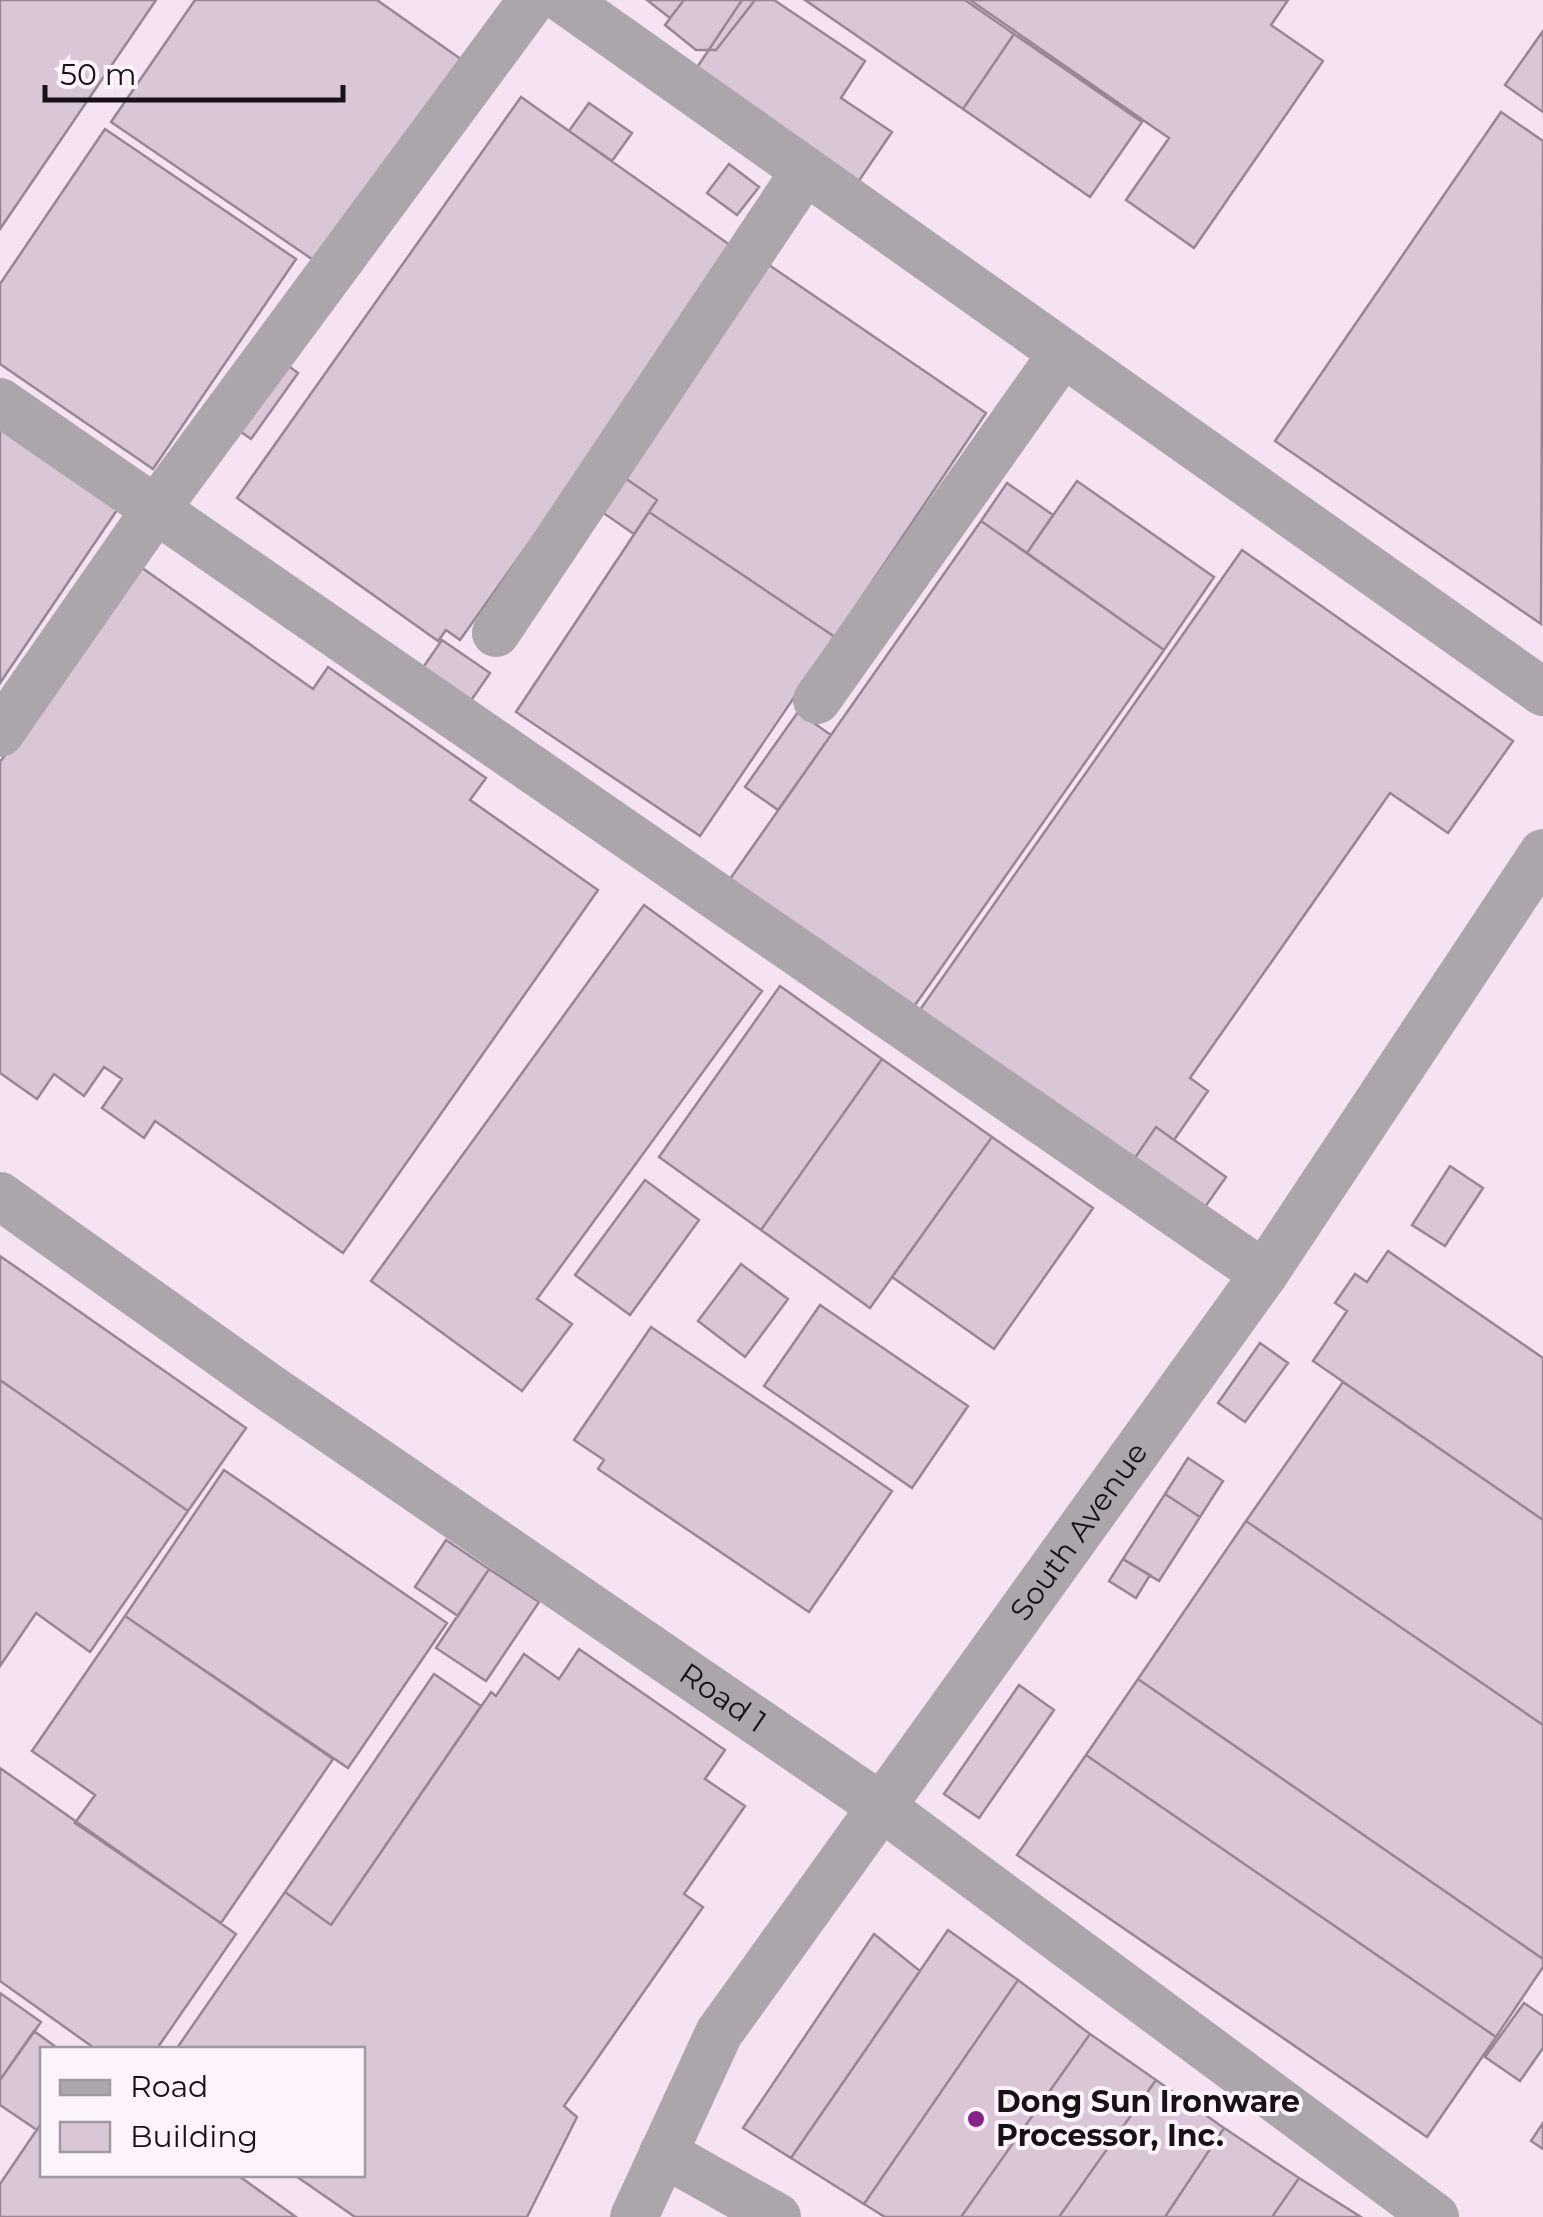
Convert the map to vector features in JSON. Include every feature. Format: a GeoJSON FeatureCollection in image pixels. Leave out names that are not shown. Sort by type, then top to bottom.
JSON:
{"type":"FeatureCollection","features":[{"type":"Feature","properties":{"kind":"street"},"geometry":{"type":"LineString","coordinates":[[0,733],[156,509],[532,0]]}},
{"type":"Feature","properties":{"kind":"street"},"geometry":{"type":"LineString","coordinates":[[564,0],[1543,692]]}},
{"type":"Feature","properties":{"kind":"street"},"geometry":{"type":"LineString","coordinates":[[496,633],[805,172]]}},
{"type":"Feature","properties":{"kind":"street"},"geometry":{"type":"LineString","coordinates":[[816,700],[1062,354]]}},
{"type":"Feature","properties":{"kind":"street"},"geometry":{"type":"LineString","coordinates":[[0,402],[1264,1274]]}},
{"type":"Feature","properties":{"kind":"street","name":"South Avenue"},"geometry":{"type":"LineString","coordinates":[[634,2217],[719,2032],[1264,1274],[1543,853]]}},
{"type":"Feature","properties":{"kind":"street","name":"Road 1"},"geometry":{"type":"LineString","coordinates":[[0,1196],[267,1386],[879,1805],[1435,2217]]}},
{"type":"Feature","properties":{"kind":"street"},"geometry":{"type":"LineString","coordinates":[[663,2152],[777,2217]]}},
{"type":"Feature","properties":{"kind":"building"},"geometry":{"type":"Polygon","coordinates":[[[0,0],[156,0],[0,229],[0,0]]]}},
{"type":"Feature","properties":{"kind":"building"},"geometry":{"type":"Polygon","coordinates":[[[195,0],[377,0],[465,62],[325,268],[111,122],[195,0]]]}},
{"type":"Feature","properties":{"kind":"building"},"geometry":{"type":"Polygon","coordinates":[[[647,0],[684,0],[670,18],[647,0]]]}},
{"type":"Feature","properties":{"kind":"building"},"geometry":{"type":"Polygon","coordinates":[[[684,0],[755,0],[716,50],[696,50],[665,25],[684,0]]]}},
{"type":"Feature","properties":{"kind":"building"},"geometry":{"type":"Polygon","coordinates":[[[742,0],[774,0],[865,61],[841,98],[892,132],[858,182],[694,72],[742,0]]]}},
{"type":"Feature","properties":{"kind":"building"},"geometry":{"type":"Polygon","coordinates":[[[805,0],[965,0],[1014,34],[963,109],[805,0]]]}},
{"type":"Feature","properties":{"kind":"building"},"geometry":{"type":"Polygon","coordinates":[[[970,0],[1288,0],[1271,25],[1323,61],[1194,248],[1126,200],[1169,138],[970,0]]]}},
{"type":"Feature","properties":{"kind":"building"},"geometry":{"type":"Polygon","coordinates":[[[1543,31],[1543,112],[1505,85],[1543,31]]]}},
{"type":"Feature","properties":{"kind":"building"},"geometry":{"type":"Polygon","coordinates":[[[1014,34],[1142,122],[1090,197],[963,109],[1014,34]]]}},
{"type":"Feature","properties":{"kind":"building"},"geometry":{"type":"Polygon","coordinates":[[[521,97],[737,250],[460,640],[446,630],[438,641],[237,498],[521,97]]]}},
{"type":"Feature","properties":{"kind":"building"},"geometry":{"type":"Polygon","coordinates":[[[589,103],[632,133],[612,161],[569,131],[589,103]]]}},
{"type":"Feature","properties":{"kind":"building"},"geometry":{"type":"Polygon","coordinates":[[[1501,112],[1543,141],[1541,624],[1275,441],[1501,112]]]}},
{"type":"Feature","properties":{"kind":"building"},"geometry":{"type":"Polygon","coordinates":[[[105,129],[296,259],[153,469],[0,364],[0,284],[105,129]]]}},
{"type":"Feature","properties":{"kind":"building"},"geometry":{"type":"Polygon","coordinates":[[[729,164],[759,187],[737,215],[707,193],[729,164]]]}},
{"type":"Feature","properties":{"kind":"building"},"geometry":{"type":"Polygon","coordinates":[[[769,265],[986,413],[835,637],[649,512],[657,500],[625,478],[769,265]]]}},
{"type":"Feature","properties":{"kind":"building"},"geometry":{"type":"Polygon","coordinates":[[[275,356],[298,373],[251,439],[227,422],[275,356]]]}},
{"type":"Feature","properties":{"kind":"building"},"geometry":{"type":"Polygon","coordinates":[[[0,429],[117,510],[0,683],[0,429]]]}},
{"type":"Feature","properties":{"kind":"building"},"geometry":{"type":"Polygon","coordinates":[[[625,478],[657,500],[634,534],[602,512],[625,478]]]}},
{"type":"Feature","properties":{"kind":"building"},"geometry":{"type":"Polygon","coordinates":[[[1077,481],[1214,577],[1164,650],[1027,553],[1077,481]]]}},
{"type":"Feature","properties":{"kind":"building"},"geometry":{"type":"Polygon","coordinates":[[[1007,483],[1053,515],[1027,553],[981,521],[1007,483]]]}},
{"type":"Feature","properties":{"kind":"building"},"geometry":{"type":"Polygon","coordinates":[[[649,512],[835,637],[700,836],[516,712],[649,512]]]}},
{"type":"Feature","properties":{"kind":"building"},"geometry":{"type":"Polygon","coordinates":[[[981,521],[1164,650],[913,1008],[730,879],[981,521]]]}},
{"type":"Feature","properties":{"kind":"building"},"geometry":{"type":"Polygon","coordinates":[[[1242,550],[1513,741],[1448,833],[1390,793],[1190,1078],[1208,1091],[1174,1140],[1156,1127],[1128,1168],[915,1017],[1242,550]]]}},
{"type":"Feature","properties":{"kind":"building"},"geometry":{"type":"Polygon","coordinates":[[[138,565],[313,689],[328,667],[486,778],[470,800],[598,890],[343,1253],[155,1121],[144,1138],[102,1108],[122,1079],[104,1067],[84,1096],[54,1074],[37,1099],[0,1073],[0,762],[138,565]]]}},
{"type":"Feature","properties":{"kind":"building"},"geometry":{"type":"Polygon","coordinates":[[[442,640],[490,673],[470,702],[422,669],[442,640]]]}},
{"type":"Feature","properties":{"kind":"building"},"geometry":{"type":"Polygon","coordinates":[[[798,712],[831,735],[778,810],[745,787],[798,712]]]}},
{"type":"Feature","properties":{"kind":"building"},"geometry":{"type":"Polygon","coordinates":[[[644,905],[762,991],[537,1299],[572,1324],[522,1391],[371,1281],[644,905]]]}},
{"type":"Feature","properties":{"kind":"building"},"geometry":{"type":"Polygon","coordinates":[[[780,986],[882,1059],[761,1230],[659,1157],[780,986]]]}},
{"type":"Feature","properties":{"kind":"building"},"geometry":{"type":"Polygon","coordinates":[[[882,1059],[992,1137],[870,1308],[761,1230],[882,1059]]]}},
{"type":"Feature","properties":{"kind":"building"},"geometry":{"type":"Polygon","coordinates":[[[1156,1127],[1226,1177],[1198,1217],[1128,1168],[1156,1127]]]}},
{"type":"Feature","properties":{"kind":"building"},"geometry":{"type":"Polygon","coordinates":[[[992,1137],[1093,1208],[994,1349],[892,1277],[992,1137]]]}},
{"type":"Feature","properties":{"kind":"building"},"geometry":{"type":"Polygon","coordinates":[[[1450,1166],[1483,1188],[1445,1246],[1412,1225],[1450,1166]]]}},
{"type":"Feature","properties":{"kind":"building"},"geometry":{"type":"Polygon","coordinates":[[[645,1180],[699,1220],[630,1315],[575,1275],[645,1180]]]}},
{"type":"Feature","properties":{"kind":"building"},"geometry":{"type":"Polygon","coordinates":[[[1388,1251],[1543,1358],[1543,1520],[1313,1361],[1347,1311],[1335,1303],[1355,1274],[1367,1282],[1388,1251]]]}},
{"type":"Feature","properties":{"kind":"building"},"geometry":{"type":"Polygon","coordinates":[[[0,1256],[246,1428],[188,1511],[0,1380],[0,1256]]]}},
{"type":"Feature","properties":{"kind":"building"},"geometry":{"type":"Polygon","coordinates":[[[741,1264],[788,1299],[745,1357],[698,1321],[741,1264]]]}},
{"type":"Feature","properties":{"kind":"building"},"geometry":{"type":"Polygon","coordinates":[[[820,1305],[968,1406],[912,1488],[764,1386],[820,1305]]]}},
{"type":"Feature","properties":{"kind":"building"},"geometry":{"type":"Polygon","coordinates":[[[651,1327],[892,1491],[809,1612],[598,1469],[604,1460],[574,1440],[651,1327]]]}},
{"type":"Feature","properties":{"kind":"building"},"geometry":{"type":"Polygon","coordinates":[[[1260,1343],[1288,1363],[1245,1422],[1218,1403],[1260,1343]]]}},
{"type":"Feature","properties":{"kind":"building"},"geometry":{"type":"Polygon","coordinates":[[[0,1380],[188,1511],[90,1652],[36,1613],[0,1666],[0,1380]]]}},
{"type":"Feature","properties":{"kind":"building"},"geometry":{"type":"Polygon","coordinates":[[[1343,1382],[1543,1520],[1543,1725],[1246,1521],[1343,1382]]]}},
{"type":"Feature","properties":{"kind":"building"},"geometry":{"type":"Polygon","coordinates":[[[1188,1458],[1223,1481],[1200,1517],[1165,1494],[1188,1458]]]}},
{"type":"Feature","properties":{"kind":"building"},"geometry":{"type":"Polygon","coordinates":[[[224,1470],[447,1623],[348,1768],[125,1616],[224,1470]]]}},
{"type":"Feature","properties":{"kind":"building"},"geometry":{"type":"Polygon","coordinates":[[[1165,1494],[1200,1517],[1159,1581],[1123,1559],[1165,1494]]]}},
{"type":"Feature","properties":{"kind":"building"},"geometry":{"type":"Polygon","coordinates":[[[1246,1521],[1543,1725],[1543,1959],[1138,1679],[1246,1521]]]}},
{"type":"Feature","properties":{"kind":"building"},"geometry":{"type":"Polygon","coordinates":[[[446,1540],[489,1569],[458,1616],[415,1587],[446,1540]]]}},
{"type":"Feature","properties":{"kind":"building"},"geometry":{"type":"Polygon","coordinates":[[[1123,1559],[1150,1575],[1136,1598],[1109,1581],[1123,1559]]]}},
{"type":"Feature","properties":{"kind":"building"},"geometry":{"type":"Polygon","coordinates":[[[489,1569],[539,1602],[486,1681],[436,1648],[489,1569]]]}},
{"type":"Feature","properties":{"kind":"building"},"geometry":{"type":"Polygon","coordinates":[[[125,1616],[333,1759],[221,1923],[75,1823],[95,1795],[32,1751],[125,1616]]]}},
{"type":"Feature","properties":{"kind":"building"},"geometry":{"type":"Polygon","coordinates":[[[579,1649],[725,1750],[705,1779],[745,1806],[684,1894],[703,1907],[564,2106],[577,2117],[527,2217],[355,2217],[297,2177],[365,2177],[365,2047],[178,2047],[285,1892],[331,1925],[491,1692],[496,1696],[524,1654],[559,1679],[579,1649]]]}},
{"type":"Feature","properties":{"kind":"building"},"geometry":{"type":"Polygon","coordinates":[[[434,1674],[481,1706],[331,1925],[285,1892],[434,1674]]]}},
{"type":"Feature","properties":{"kind":"building"},"geometry":{"type":"Polygon","coordinates":[[[1138,1679],[1543,1959],[1543,1967],[1496,2037],[1086,1755],[1138,1679]]]}},
{"type":"Feature","properties":{"kind":"building"},"geometry":{"type":"Polygon","coordinates":[[[1019,1685],[1054,1710],[979,1818],[944,1794],[1019,1685]]]}},
{"type":"Feature","properties":{"kind":"building"},"geometry":{"type":"Polygon","coordinates":[[[1086,1755],[1496,2037],[1427,2137],[1017,1855],[1086,1755]]]}},
{"type":"Feature","properties":{"kind":"building"},"geometry":{"type":"Polygon","coordinates":[[[0,1768],[236,1934],[158,2047],[93,2047],[0,1981],[0,1768]]]}},
{"type":"Feature","properties":{"kind":"building"},"geometry":{"type":"Polygon","coordinates":[[[948,1930],[1018,1980],[864,2204],[791,2158],[948,1930]]]}},
{"type":"Feature","properties":{"kind":"building"},"geometry":{"type":"Polygon","coordinates":[[[874,1934],[920,1971],[791,2158],[743,2128],[874,1934]]]}},
{"type":"Feature","properties":{"kind":"building","name":"Dong Sun Ironware Processor, Inc."},"geometry":{"type":"Polygon","coordinates":[[[1018,1980],[1090,2034],[961,2217],[885,2217],[864,2204],[1018,1980]]]}},
{"type":"Feature","properties":{"kind":"building"},"geometry":{"type":"Polygon","coordinates":[[[0,1993],[41,2022],[0,2080],[0,1993]]]}},
{"type":"Feature","properties":{"kind":"building"},"geometry":{"type":"Polygon","coordinates":[[[1524,2003],[1543,2016],[1543,2048],[1520,2081],[1485,2057],[1524,2003]]]}},
{"type":"Feature","properties":{"kind":"building"},"geometry":{"type":"Polygon","coordinates":[[[34,2031],[56,2047],[40,2047],[37,2130],[0,2105],[0,2080],[34,2031]]]}},
{"type":"Feature","properties":{"kind":"building"},"geometry":{"type":"Polygon","coordinates":[[[1090,2034],[1156,2080],[1059,2217],[961,2217],[1090,2034]]]}},
{"type":"Feature","properties":{"kind":"building"},"geometry":{"type":"Polygon","coordinates":[[[1156,2080],[1224,2128],[1165,2217],[1059,2217],[1156,2080]]]}},
{"type":"Feature","properties":{"kind":"building"},"geometry":{"type":"Polygon","coordinates":[[[1543,2123],[1543,2149],[1531,2141],[1543,2123]]]}},
{"type":"Feature","properties":{"kind":"building"},"geometry":{"type":"Polygon","coordinates":[[[40,2125],[40,2177],[240,2177],[296,2217],[0,2217],[0,2184],[40,2125]]]}},
{"type":"Feature","properties":{"kind":"building"},"geometry":{"type":"Polygon","coordinates":[[[1224,2128],[1299,2178],[1272,2217],[1165,2217],[1224,2128]]]}},
{"type":"Feature","properties":{"kind":"building"},"geometry":{"type":"Polygon","coordinates":[[[1299,2178],[1361,2217],[1272,2217],[1299,2178]]]}},
{"type":"Feature","properties":{"kind":"place","name":"Dong Sun Ironware Processor, Inc."},"geometry":{"type":"Point","coordinates":[976,2119]}}]}
